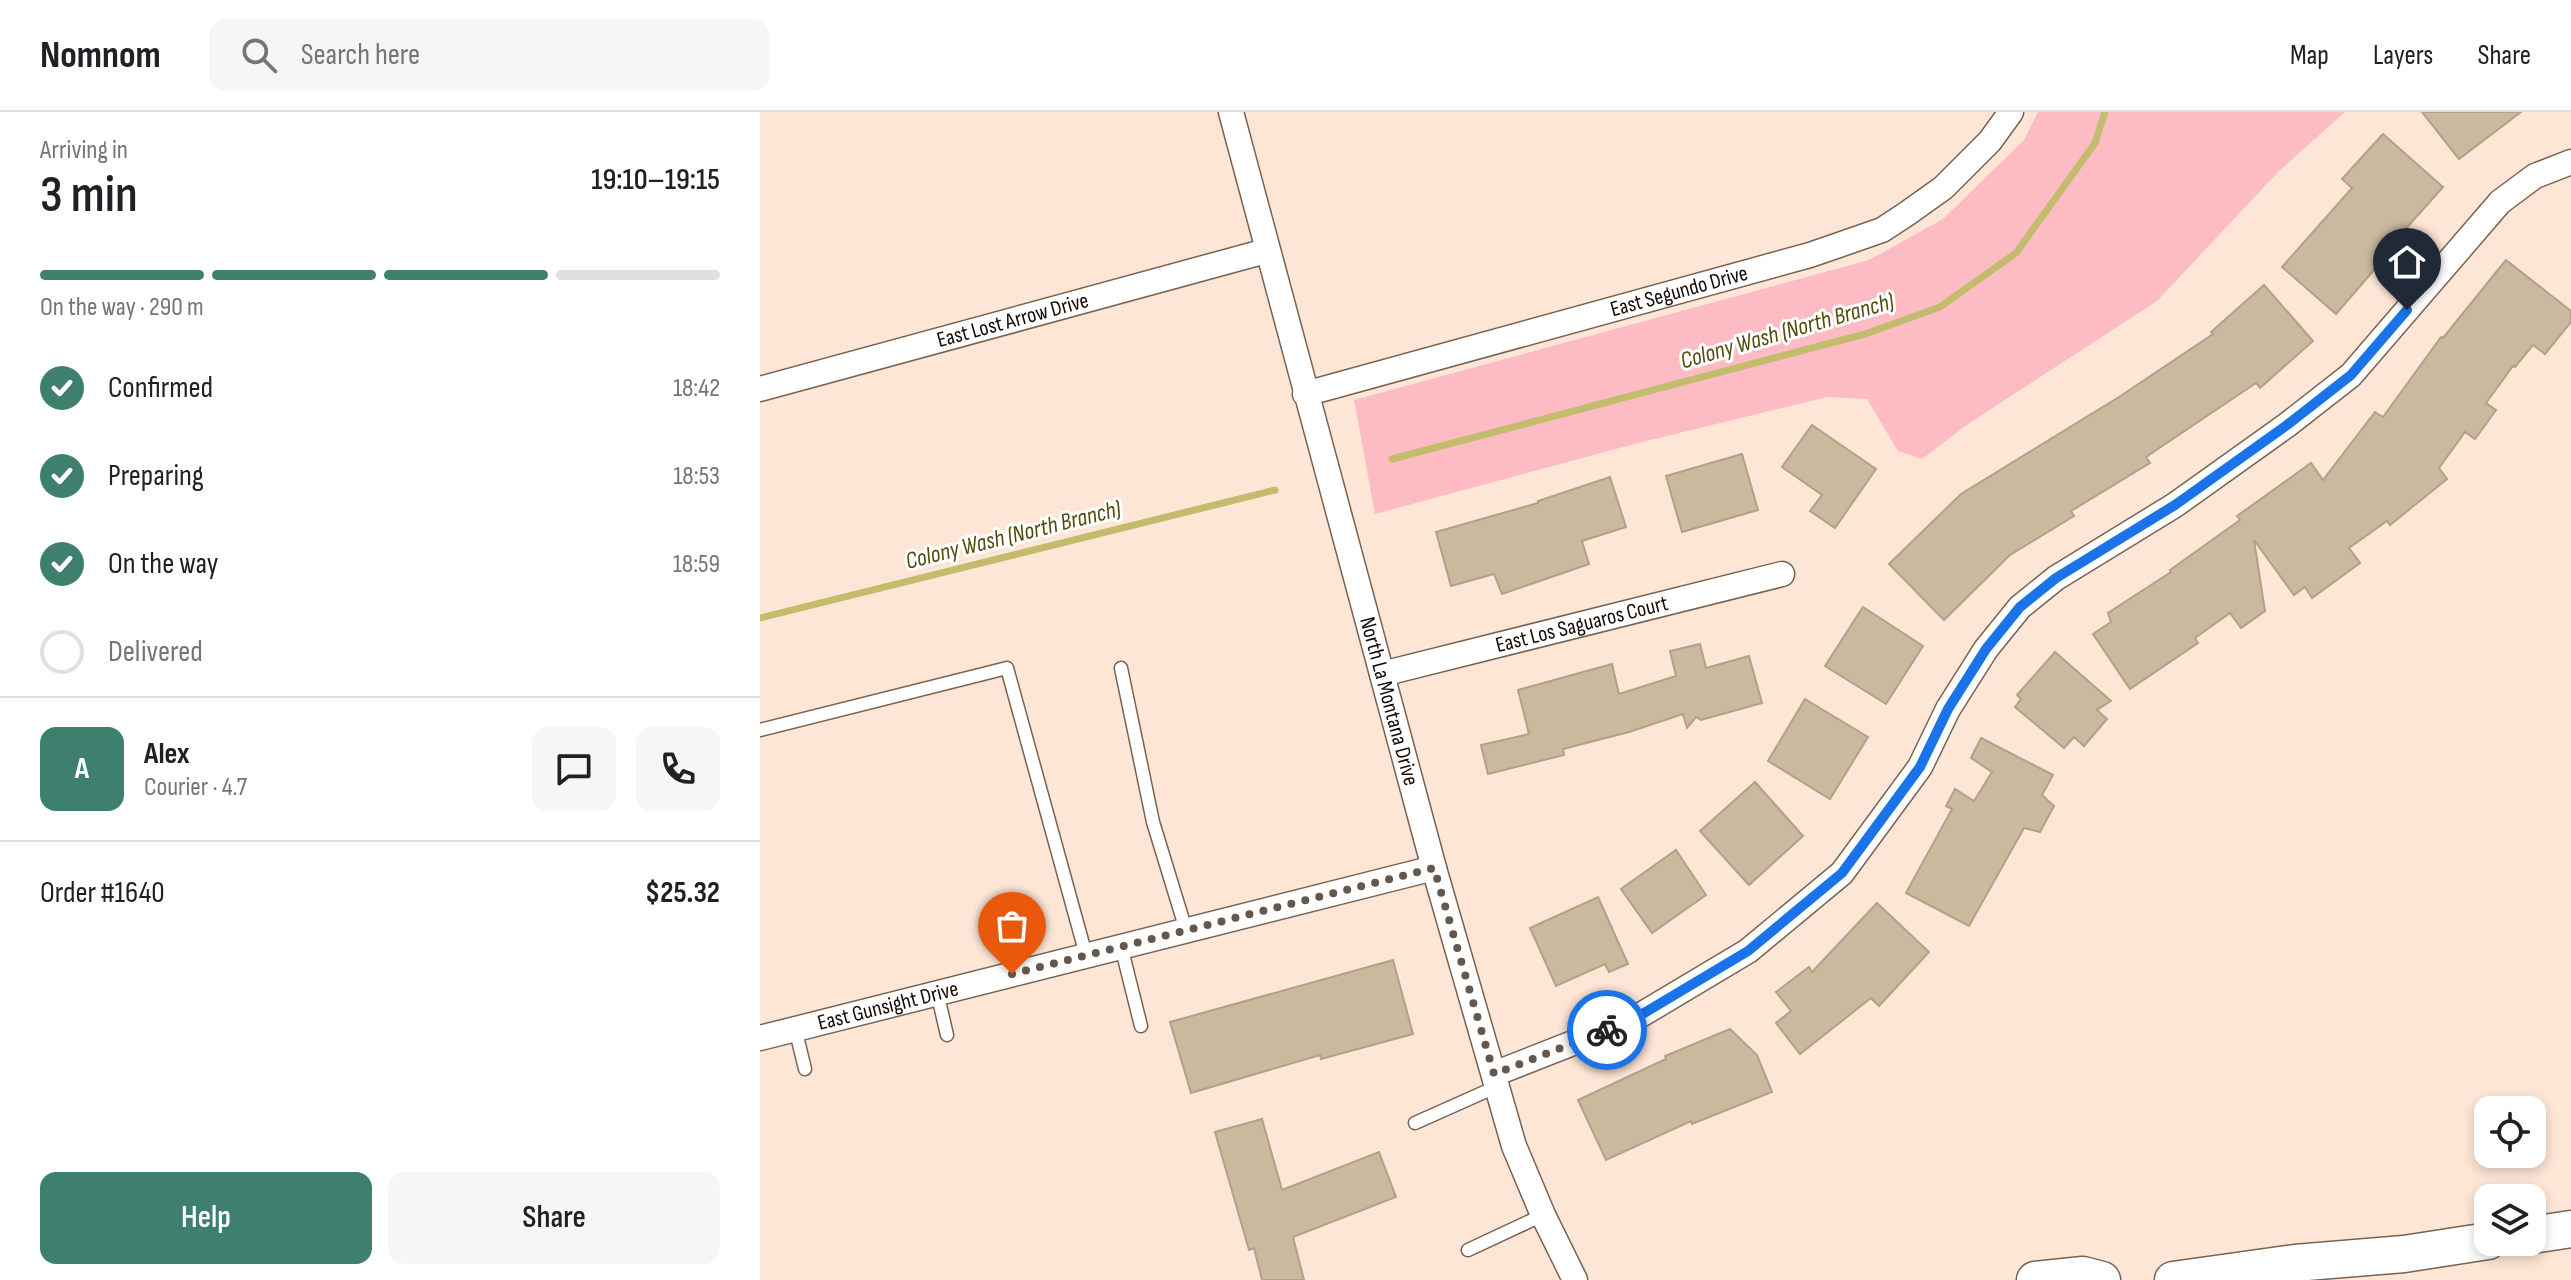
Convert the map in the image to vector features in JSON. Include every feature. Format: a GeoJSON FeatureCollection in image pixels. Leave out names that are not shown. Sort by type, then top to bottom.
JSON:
{"type":"FeatureCollection","features":[{"type":"Feature","properties":{"kind":"street","name":"North La Montana Drive"},"geometry":{"type":"LineString","coordinates":[[1231,112],[1434,868],[1514,1146],[1575,1280]]}},
{"type":"Feature","properties":{"kind":"street","name":"East Segundo Drive"},"geometry":{"type":"LineString","coordinates":[[1305,394],[1810,255],[1882,230],[1943,188],[1990,141],[2011,112]]}},
{"type":"Feature","properties":{"kind":"street"},"geometry":{"type":"LineString","coordinates":[[1496,1080],[1634,1019],[1748,951],[1842,873],[1920,767],[1948,709],[1986,649],[2020,607],[2056,578],[2175,505],[2351,375],[2500,202],[2535,176],[2571,162]]}},
{"type":"Feature","properties":{"kind":"street","name":"East Lost Arrow Drive"},"geometry":{"type":"LineString","coordinates":[[760,389],[1266,251]]}},
{"type":"Feature","properties":{"kind":"street","name":"East Los Saguaros Court"},"geometry":{"type":"LineString","coordinates":[[1382,674],[1782,574]]}},
{"type":"Feature","properties":{"kind":"street","name":"East Gunsight Drive"},"geometry":{"type":"LineString","coordinates":[[760,1038],[1434,868]]}},
{"type":"Feature","properties":{"kind":"street"},"geometry":{"type":"LineString","coordinates":[[2546,1233],[2571,1229]]}},
{"type":"Feature","properties":{"kind":"street"},"geometry":{"type":"LineString","coordinates":[[2173,1280],[2474,1243]]}},
{"type":"Feature","properties":{"kind":"street"},"geometry":{"type":"LineString","coordinates":[[2035,1280],[2083,1275],[2102,1280]]}},
{"type":"Feature","properties":{"kind":"lane"},"geometry":{"type":"LineString","coordinates":[[760,730],[1007,668],[1086,955]]}},
{"type":"Feature","properties":{"kind":"lane"},"geometry":{"type":"LineString","coordinates":[[1121,668],[1153,822],[1186,930]]}},
{"type":"Feature","properties":{"kind":"lane"},"geometry":{"type":"LineString","coordinates":[[1121,946],[1141,1026]]}},
{"type":"Feature","properties":{"kind":"lane"},"geometry":{"type":"LineString","coordinates":[[937,992],[947,1035]]}},
{"type":"Feature","properties":{"kind":"lane"},"geometry":{"type":"LineString","coordinates":[[795,1028],[805,1069]]}},
{"type":"Feature","properties":{"kind":"lane"},"geometry":{"type":"LineString","coordinates":[[1415,1123],[1496,1080]]}},
{"type":"Feature","properties":{"kind":"lane"},"geometry":{"type":"LineString","coordinates":[[1468,1250],[1543,1215]]}},
{"type":"Feature","properties":{"kind":"shaded area"},"geometry":{"type":"Polygon","coordinates":[[[2038,112],[2345,112],[2279,171],[2157,301],[1968,424],[1922,459],[1898,451],[1867,399],[1827,397],[1638,443],[1375,514],[1354,400],[1869,260],[1943,219],[2024,140],[2038,112]]]}},
{"type":"Feature","properties":{"kind":"building"},"geometry":{"type":"Polygon","coordinates":[[[2422,112],[2521,112],[2459,159],[2422,112]]]}},
{"type":"Feature","properties":{"kind":"building"},"geometry":{"type":"Polygon","coordinates":[[[2383,134],[2443,187],[2378,260],[2381,262],[2336,314],[2282,267],[2352,188],[2342,179],[2383,134]]]}},
{"type":"Feature","properties":{"kind":"building"},"geometry":{"type":"Polygon","coordinates":[[[2506,260],[2571,311],[2571,322],[2545,354],[2533,345],[2513,366],[2486,403],[2496,410],[2475,439],[2465,432],[2439,468],[2447,479],[2390,525],[2387,521],[2349,548],[2360,563],[2312,598],[2305,587],[2294,595],[2254,540],[2265,611],[2241,628],[2230,613],[2195,638],[2198,643],[2130,689],[2093,634],[2111,622],[2108,613],[2171,572],[2240,520],[2237,516],[2311,463],[2323,480],[2375,412],[2383,417],[2441,337],[2506,260]]]}},
{"type":"Feature","properties":{"kind":"building"},"geometry":{"type":"Polygon","coordinates":[[[2264,285],[2313,341],[2260,388],[2256,383],[2146,457],[2150,463],[2071,511],[2074,516],[2010,555],[1944,620],[1889,564],[1961,494],[2119,397],[2213,334],[2211,332],[2264,285]]]}},
{"type":"Feature","properties":{"kind":"building"},"geometry":{"type":"Polygon","coordinates":[[[1812,425],[1876,469],[1835,528],[1810,511],[1822,495],[1782,467],[1812,425]]]}},
{"type":"Feature","properties":{"kind":"building"},"geometry":{"type":"Polygon","coordinates":[[[1742,454],[1758,510],[1682,532],[1666,476],[1742,454]]]}},
{"type":"Feature","properties":{"kind":"building"},"geometry":{"type":"Polygon","coordinates":[[[1610,477],[1626,527],[1582,541],[1589,564],[1502,594],[1494,574],[1451,586],[1436,532],[1538,503],[1610,477]]]}},
{"type":"Feature","properties":{"kind":"building"},"geometry":{"type":"Polygon","coordinates":[[[1863,607],[1923,646],[1886,704],[1825,666],[1863,607]]]}},
{"type":"Feature","properties":{"kind":"building"},"geometry":{"type":"Polygon","coordinates":[[[1700,644],[1706,668],[1749,656],[1762,703],[1701,720],[1696,717],[1687,728],[1683,714],[1563,749],[1564,755],[1488,774],[1481,745],[1529,734],[1518,690],[1612,664],[1619,694],[1676,676],[1670,651],[1700,644]]]}},
{"type":"Feature","properties":{"kind":"building"},"geometry":{"type":"Polygon","coordinates":[[[2055,652],[2111,701],[2097,710],[2107,719],[2084,746],[2074,737],[2064,748],[2015,707],[2021,699],[2017,695],[2055,652]]]}},
{"type":"Feature","properties":{"kind":"building"},"geometry":{"type":"Polygon","coordinates":[[[1805,699],[1868,737],[1830,799],[1768,761],[1805,699]]]}},
{"type":"Feature","properties":{"kind":"building"},"geometry":{"type":"Polygon","coordinates":[[[1981,738],[2053,775],[2042,795],[2054,806],[2040,832],[2024,828],[1969,926],[1906,893],[1952,809],[1946,806],[1955,789],[1974,801],[1992,772],[1971,758],[1981,738]]]}},
{"type":"Feature","properties":{"kind":"building"},"geometry":{"type":"Polygon","coordinates":[[[1755,782],[1803,836],[1749,885],[1700,831],[1755,782]]]}},
{"type":"Feature","properties":{"kind":"building"},"geometry":{"type":"Polygon","coordinates":[[[1676,850],[1706,895],[1652,933],[1621,889],[1676,850]]]}},
{"type":"Feature","properties":{"kind":"building"},"geometry":{"type":"Polygon","coordinates":[[[1598,897],[1628,964],[1609,972],[1605,964],[1556,986],[1530,928],[1598,897]]]}},
{"type":"Feature","properties":{"kind":"building"},"geometry":{"type":"Polygon","coordinates":[[[1877,903],[1929,952],[1879,1006],[1871,998],[1800,1054],[1776,1023],[1791,1011],[1776,992],[1809,967],[1812,972],[1877,903]]]}},
{"type":"Feature","properties":{"kind":"building"},"geometry":{"type":"Polygon","coordinates":[[[1393,960],[1413,1034],[1321,1059],[1320,1055],[1191,1093],[1170,1022],[1393,960]]]}},
{"type":"Feature","properties":{"kind":"building"},"geometry":{"type":"Polygon","coordinates":[[[1730,1029],[1757,1055],[1772,1092],[1692,1124],[1691,1121],[1606,1160],[1578,1100],[1666,1059],[1665,1056],[1730,1029]]]}},
{"type":"Feature","properties":{"kind":"building"},"geometry":{"type":"Polygon","coordinates":[[[1262,1119],[1282,1190],[1379,1152],[1396,1197],[1293,1237],[1304,1280],[1262,1280],[1254,1248],[1249,1250],[1215,1132],[1262,1119]]]}},
{"type":"Feature","properties":{"kind":"waterway","name":"Colony Wash (North Branch)"},"geometry":{"type":"LineString","coordinates":[[1392,459],[1865,334],[1940,307],[2016,253],[2095,143],[2105,112]]}},
{"type":"Feature","properties":{"kind":"waterway","name":"Colony Wash (North Branch)"},"geometry":{"type":"LineString","coordinates":[[760,618],[1275,490]]}},
{"type":"Feature","properties":{"kind":"way so far"},"geometry":{"type":"LineString","coordinates":[[1012,974],[1434,868],[1494,1074],[1607,1030]]}},
{"type":"Feature","properties":{"kind":"route"},"geometry":{"type":"LineString","coordinates":[[1607,1030],[1634,1019],[1748,951],[1842,873],[1920,767],[1948,709],[1986,649],[2020,607],[2056,578],[2175,505],[2287,425],[2351,375],[2407,310]]}}]}
